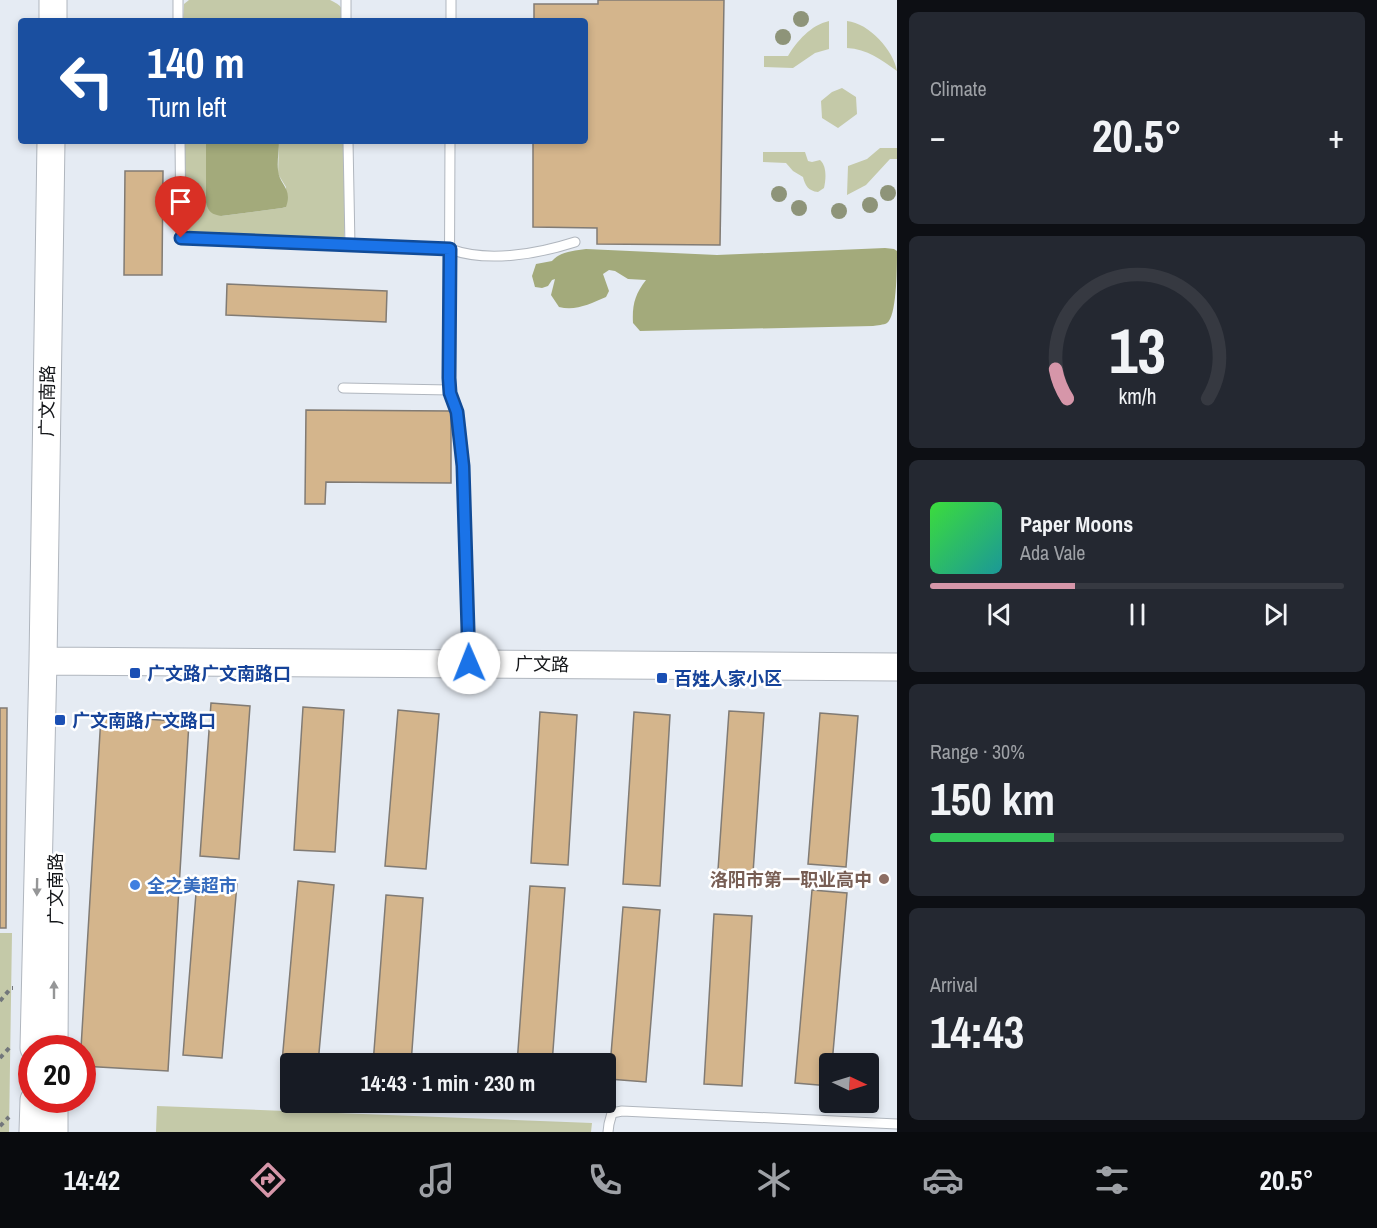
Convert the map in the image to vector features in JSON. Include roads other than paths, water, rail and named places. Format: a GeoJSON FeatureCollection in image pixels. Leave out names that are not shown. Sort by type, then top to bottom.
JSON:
{"type":"FeatureCollection","features":[{"type":"Feature","properties":{"kind":"street"},"geometry":{"type":"LineString","coordinates":[[53,0],[53,18]]}},
{"type":"Feature","properties":{"kind":"street","name":"广文南路"},"geometry":{"type":"LineString","coordinates":[[25,1035],[34,987],[43,661],[51,144]]}},
{"type":"Feature","properties":{"kind":"street","name":"广文南路"},"geometry":{"type":"LineString","coordinates":[[43,661],[56,696],[54,1035]]}},
{"type":"Feature","properties":{"kind":"street","name":"广文路"},"geometry":{"type":"LineString","coordinates":[[43,661],[897,668]]}},
{"type":"Feature","properties":{"kind":"street"},"geometry":{"type":"LineString","coordinates":[[33,1132],[34,1113]]}},
{"type":"Feature","properties":{"kind":"street"},"geometry":{"type":"LineString","coordinates":[[54,1113],[54,1132]]}},
{"type":"Feature","properties":{"kind":"lane"},"geometry":{"type":"LineString","coordinates":[[178,0],[178,18]]}},
{"type":"Feature","properties":{"kind":"lane"},"geometry":{"type":"LineString","coordinates":[[346,0],[346,18]]}},
{"type":"Feature","properties":{"kind":"lane"},"geometry":{"type":"LineString","coordinates":[[451,0],[451,18]]}},
{"type":"Feature","properties":{"kind":"lane"},"geometry":{"type":"LineString","coordinates":[[180,144],[181,238],[450,249],[463,254],[495,256],[526,254],[575,242]]}},
{"type":"Feature","properties":{"kind":"lane"},"geometry":{"type":"LineString","coordinates":[[348,144],[350,246]]}},
{"type":"Feature","properties":{"kind":"lane"},"geometry":{"type":"LineString","coordinates":[[450,144],[450,390],[457,412],[463,466],[469,663]]}},
{"type":"Feature","properties":{"kind":"lane"},"geometry":{"type":"LineString","coordinates":[[343,388],[450,390]]}},
{"type":"Feature","properties":{"kind":"lane"},"geometry":{"type":"LineString","coordinates":[[608,1132],[612,1113],[622,1111],[897,1124]]}},
{"type":"Feature","properties":{"kind":"place","name":"广文路广文南路口"},"geometry":{"type":"Point","coordinates":[135,673]}},
{"type":"Feature","properties":{"kind":"place","name":"百姓人家小区"},"geometry":{"type":"Point","coordinates":[662,678]}},
{"type":"Feature","properties":{"kind":"place","name":"广文南路广文路口"},"geometry":{"type":"Point","coordinates":[60,720]}},
{"type":"Feature","properties":{"kind":"place","name":"洛阳市第一职业高中"},"geometry":{"type":"Point","coordinates":[884,879]}},
{"type":"Feature","properties":{"kind":"place","name":"全之美超市"},"geometry":{"type":"Point","coordinates":[135,885]}}]}
